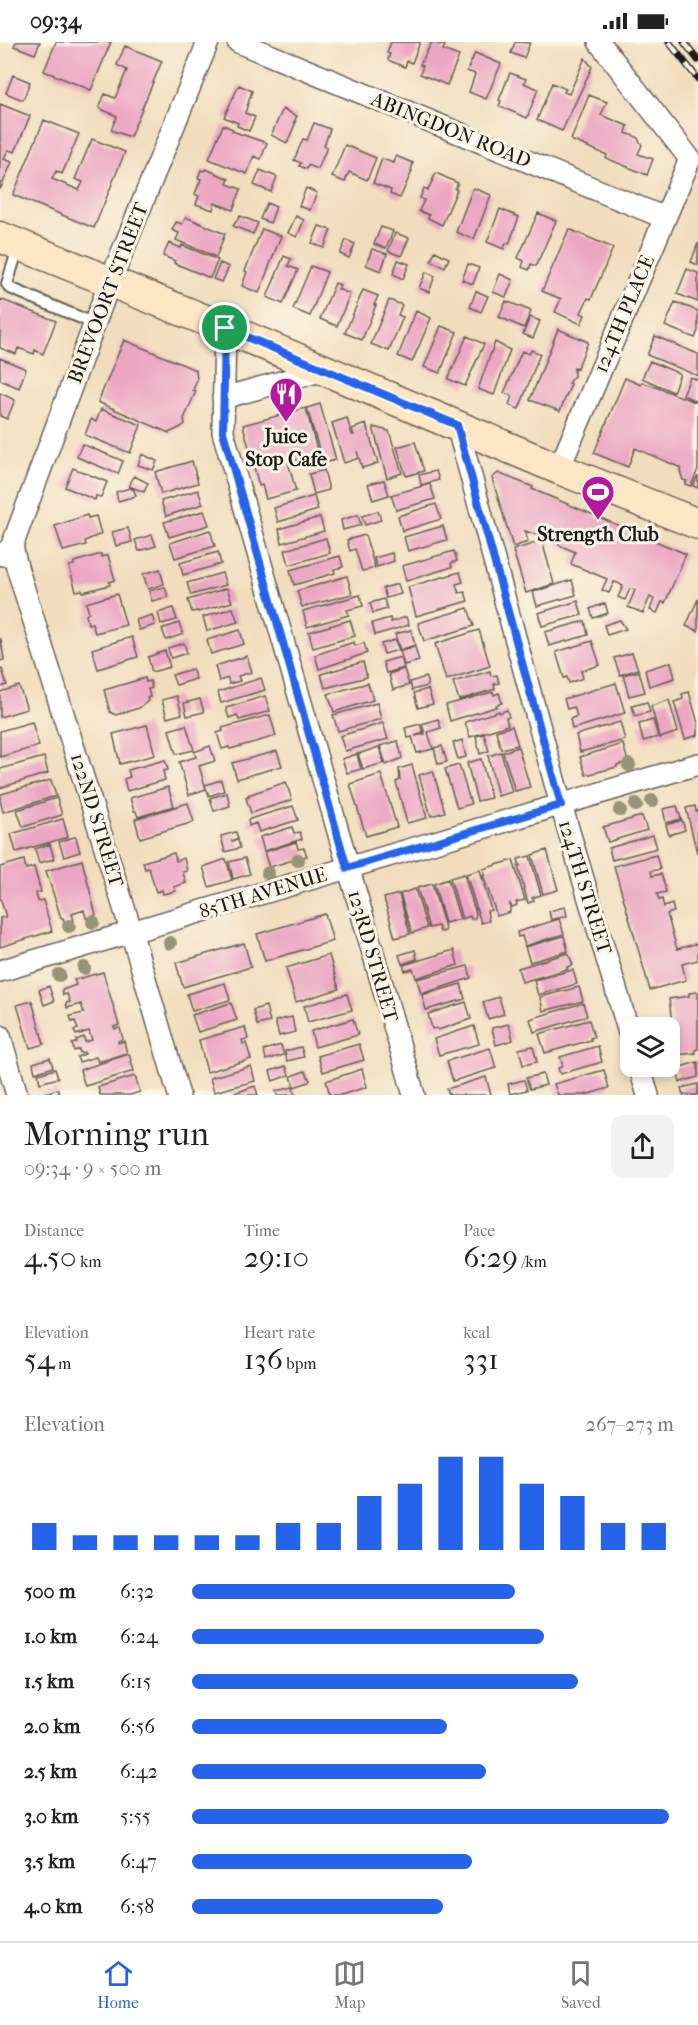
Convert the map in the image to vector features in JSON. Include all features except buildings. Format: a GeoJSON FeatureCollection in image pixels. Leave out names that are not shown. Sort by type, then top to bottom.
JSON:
{"type":"FeatureCollection","features":[{"type":"Feature","properties":{"kind":"main road"},"geometry":{"type":"LineString","coordinates":[[9,241],[225,328],[559,469],[698,524]]}},
{"type":"Feature","properties":{"kind":"street","name":"BREVOORT STREET"},"geometry":{"type":"LineString","coordinates":[[6,552],[110,282],[208,42]]}},
{"type":"Feature","properties":{"kind":"street","name":"ABINGDON ROAD"},"geometry":{"type":"LineString","coordinates":[[238,42],[664,218]]}},
{"type":"Feature","properties":{"kind":"street","name":"124TH PLACE"},"geometry":{"type":"LineString","coordinates":[[559,469],[690,159],[599,42]]}},
{"type":"Feature","properties":{"kind":"street","name":"123RD STREET"},"geometry":{"type":"LineString","coordinates":[[225,328],[223,432],[414,1095]]}},
{"type":"Feature","properties":{"kind":"street"},"geometry":{"type":"LineString","coordinates":[[223,398],[324,370]]}},
{"type":"Feature","properties":{"kind":"street","name":"124TH STREET"},"geometry":{"type":"LineString","coordinates":[[457,425],[561,805],[624,1017]]}},
{"type":"Feature","properties":{"kind":"street","name":"122ND STREET"},"geometry":{"type":"LineString","coordinates":[[6,552],[17,567],[131,932],[179,1095]]}},
{"type":"Feature","properties":{"kind":"street","name":"85TH AVENUE"},"geometry":{"type":"LineString","coordinates":[[0,970],[698,764]]}},
{"type":"Feature","properties":{"kind":"street"},"geometry":{"type":"LineString","coordinates":[[0,1036],[17,1095]]}},
{"type":"Feature","properties":{"kind":"street"},"geometry":{"type":"LineString","coordinates":[[642,1077],[648,1095]]}},
{"type":"Feature","properties":{"kind":"lane"},"geometry":{"type":"LineString","coordinates":[[9,241],[7,284],[10,288],[95,324]]}},
{"type":"Feature","properties":{"kind":"railway"},"geometry":{"type":"LineString","coordinates":[[669,42],[698,79]]}},
{"type":"Feature","properties":{"kind":"railway"},"geometry":{"type":"LineString","coordinates":[[684,42],[698,60]]}},
{"type":"Feature","properties":{"kind":"place","name":"Juice Stop Cafe"},"geometry":{"type":"Point","coordinates":[286,423]}},
{"type":"Feature","properties":{"kind":"place","name":"Strength Club"},"geometry":{"type":"Point","coordinates":[598,521]}},
{"type":"Feature","properties":{"kind":"route"},"geometry":{"type":"LineString","coordinates":[[225,328],[457,425],[561,805],[347,868],[223,432],[225,328]]}}]}
